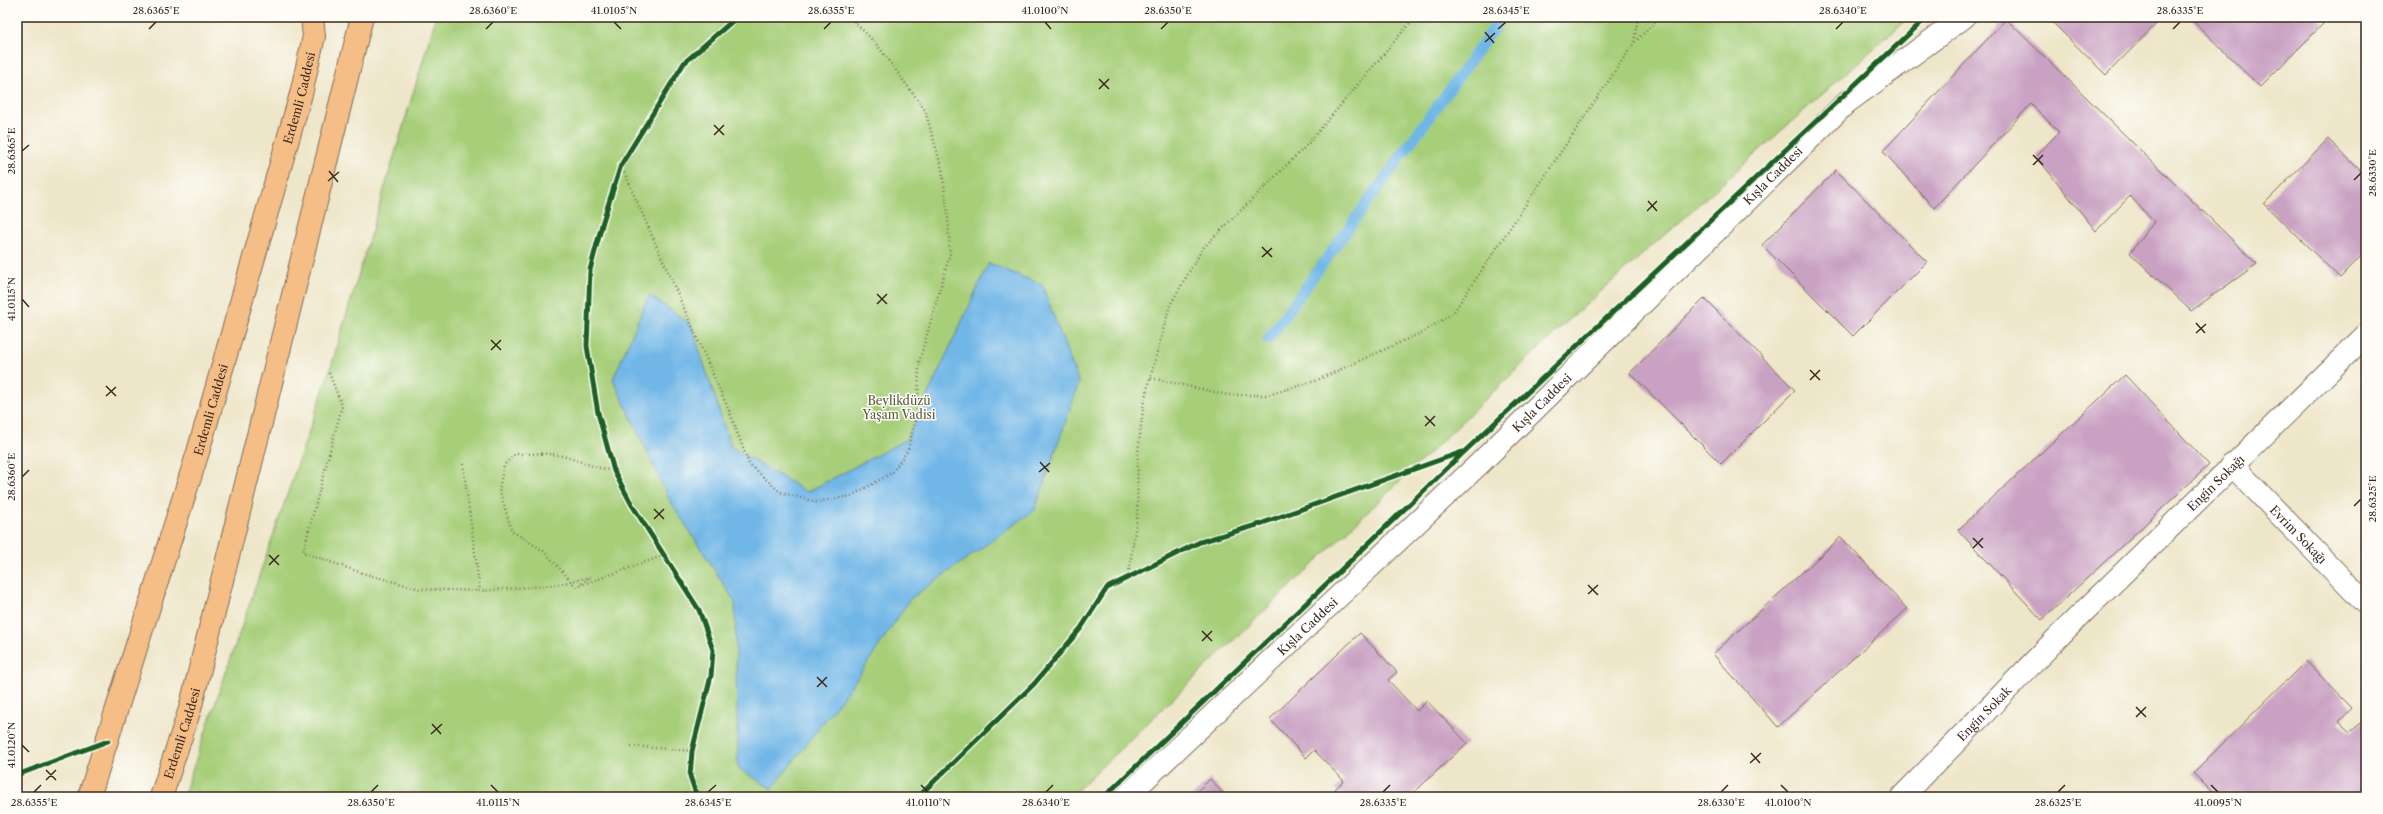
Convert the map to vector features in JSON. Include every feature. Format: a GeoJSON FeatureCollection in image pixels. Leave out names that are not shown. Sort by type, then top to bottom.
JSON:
{"type":"FeatureCollection","features":[{"type":"Feature","properties":{"kind":"main road","name":"Erdemli Caddesi"},"geometry":{"type":"LineString","coordinates":[[89,797],[200,444],[301,94],[314,36],[312,17]]}},
{"type":"Feature","properties":{"kind":"main road","name":"Erdemli Caddesi"},"geometry":{"type":"LineString","coordinates":[[161,797],[190,709],[362,17]]}},
{"type":"Feature","properties":{"kind":"street","name":"Kışla Caddesi"},"geometry":{"type":"LineString","coordinates":[[1126,797],[1479,464],[1848,102],[1964,17]]}},
{"type":"Feature","properties":{"kind":"street","name":"Engin Sokağı"},"geometry":{"type":"LineString","coordinates":[[2065,630],[2232,465],[2366,336]]}},
{"type":"Feature","properties":{"kind":"street","name":"Evrim Sokağı"},"geometry":{"type":"LineString","coordinates":[[2232,465],[2366,604]]}},
{"type":"Feature","properties":{"kind":"street","name":"Engin Sokak"},"geometry":{"type":"LineString","coordinates":[[1902,797],[2065,630]]}},
{"type":"Feature","properties":{"kind":"path"},"geometry":{"type":"LineString","coordinates":[[621,165],[730,413],[749,464],[780,492],[816,502],[851,496],[892,473],[908,450],[916,413],[919,362],[950,254],[948,217],[942,169],[925,110],[878,46],[850,17]]}},
{"type":"Feature","properties":{"kind":"path"},"geometry":{"type":"LineString","coordinates":[[1128,578],[1137,517],[1138,452],[1144,401],[1170,305],[1203,248],[1306,146],[1415,17]]}},
{"type":"Feature","properties":{"kind":"path"},"geometry":{"type":"LineString","coordinates":[[1634,44],[1638,17]]}},
{"type":"Feature","properties":{"kind":"path"},"geometry":{"type":"LineString","coordinates":[[1151,378],[1228,395],[1268,395],[1316,381],[1425,331],[1453,313],[1634,44],[1660,17]]}},
{"type":"Feature","properties":{"kind":"path"},"geometry":{"type":"LineString","coordinates":[[618,172],[625,159]]}},
{"type":"Feature","properties":{"kind":"path"},"geometry":{"type":"LineString","coordinates":[[329,373],[342,406],[303,552],[362,573],[420,589],[480,591],[555,585],[591,577],[576,587]]}},
{"type":"Feature","properties":{"kind":"path"},"geometry":{"type":"LineString","coordinates":[[576,587],[545,552],[512,531],[499,489],[504,465],[515,454],[541,453],[565,456],[593,468],[614,471]]}},
{"type":"Feature","properties":{"kind":"path"},"geometry":{"type":"LineString","coordinates":[[463,464],[480,591]]}},
{"type":"Feature","properties":{"kind":"path"},"geometry":{"type":"LineString","coordinates":[[612,464],[618,478]]}},
{"type":"Feature","properties":{"kind":"path"},"geometry":{"type":"LineString","coordinates":[[661,549],[668,561]]}},
{"type":"Feature","properties":{"kind":"path"},"geometry":{"type":"LineString","coordinates":[[576,587],[665,555]]}},
{"type":"Feature","properties":{"kind":"path"},"geometry":{"type":"LineString","coordinates":[[1121,581],[1135,575]]}},
{"type":"Feature","properties":{"kind":"path"},"geometry":{"type":"LineString","coordinates":[[692,757],[694,744]]}},
{"type":"Feature","properties":{"kind":"path"},"geometry":{"type":"LineString","coordinates":[[631,746],[692,751]]}},
{"type":"Feature","properties":{"kind":"green space","name":"Beylikdüzü Yaşam Vadisi"},"geometry":{"type":"Polygon","coordinates":[[[436,17],[1909,17],[1561,327],[1070,797],[183,797],[329,373],[436,17]]]}},
{"type":"Feature","properties":{"kind":"water"},"geometry":{"type":"Polygon","coordinates":[[[989,263],[1042,285],[1079,383],[1035,510],[910,599],[859,676],[772,789],[738,768],[735,602],[669,499],[613,379],[649,295],[691,324],[731,447],[807,492],[907,439],[989,263]]]}},
{"type":"Feature","properties":{"kind":"building"},"geometry":{"type":"Polygon","coordinates":[[[2047,17],[2163,17],[2106,75],[2047,17]]]}},
{"type":"Feature","properties":{"kind":"building"},"geometry":{"type":"Polygon","coordinates":[[[2189,17],[2316,17],[2323,24],[2260,87],[2189,17]]]}},
{"type":"Feature","properties":{"kind":"building"},"geometry":{"type":"Polygon","coordinates":[[[2006,19],[2257,264],[2191,311],[2130,253],[2154,222],[2130,196],[2096,231],[2036,156],[2059,132],[2031,104],[1934,208],[1883,151],[2006,19]]]}},
{"type":"Feature","properties":{"kind":"building"},"geometry":{"type":"Polygon","coordinates":[[[2328,139],[2366,176],[2366,251],[2340,278],[2264,204],[2328,139]]]}},
{"type":"Feature","properties":{"kind":"building"},"geometry":{"type":"Polygon","coordinates":[[[1836,170],[1927,262],[1853,336],[1762,245],[1836,170]]]}},
{"type":"Feature","properties":{"kind":"building"},"geometry":{"type":"Polygon","coordinates":[[[1704,298],[1795,390],[1721,464],[1630,373],[1704,298]]]}},
{"type":"Feature","properties":{"kind":"building"},"geometry":{"type":"Polygon","coordinates":[[[2125,375],[2209,465],[2042,620],[1958,530],[2125,375]]]}},
{"type":"Feature","properties":{"kind":"building"},"geometry":{"type":"Polygon","coordinates":[[[1841,537],[1907,609],[1778,727],[1713,654],[1841,537]]]}},
{"type":"Feature","properties":{"kind":"building"},"geometry":{"type":"Polygon","coordinates":[[[1360,633],[1397,672],[1388,680],[1417,711],[1427,701],[1467,743],[1409,797],[1343,797],[1335,789],[1344,781],[1314,750],[1306,758],[1270,719],[1360,633]]]}},
{"type":"Feature","properties":{"kind":"building"},"geometry":{"type":"Polygon","coordinates":[[[2306,661],[2352,708],[2339,722],[2350,732],[2366,719],[2366,797],[2217,797],[2193,773],[2306,661]]]}},
{"type":"Feature","properties":{"kind":"building"},"geometry":{"type":"Polygon","coordinates":[[[1210,779],[1227,797],[1191,797],[1210,779]]]}},
{"type":"Feature","properties":{"kind":"waterway"},"geometry":{"type":"LineString","coordinates":[[1268,339],[1502,17]]}},
{"type":"Feature","properties":{"kind":"cycle path"},"geometry":{"type":"LineString","coordinates":[[697,797],[690,776],[692,751],[711,676],[713,650],[699,610],[632,505],[614,471],[598,413],[587,346],[590,270],[603,221],[621,165],[684,63],[737,17]]}},
{"type":"Feature","properties":{"kind":"cycle path"},"geometry":{"type":"LineString","coordinates":[[1104,797],[1465,451],[1927,17]]}},
{"type":"Feature","properties":{"kind":"cycle path"},"geometry":{"type":"LineString","coordinates":[[918,797],[1034,684],[1081,628],[1107,588],[1200,542],[1257,525],[1462,452]]}},
{"type":"Feature","properties":{"kind":"cycle path"},"geometry":{"type":"LineString","coordinates":[[17,775],[108,741]]}}]}
